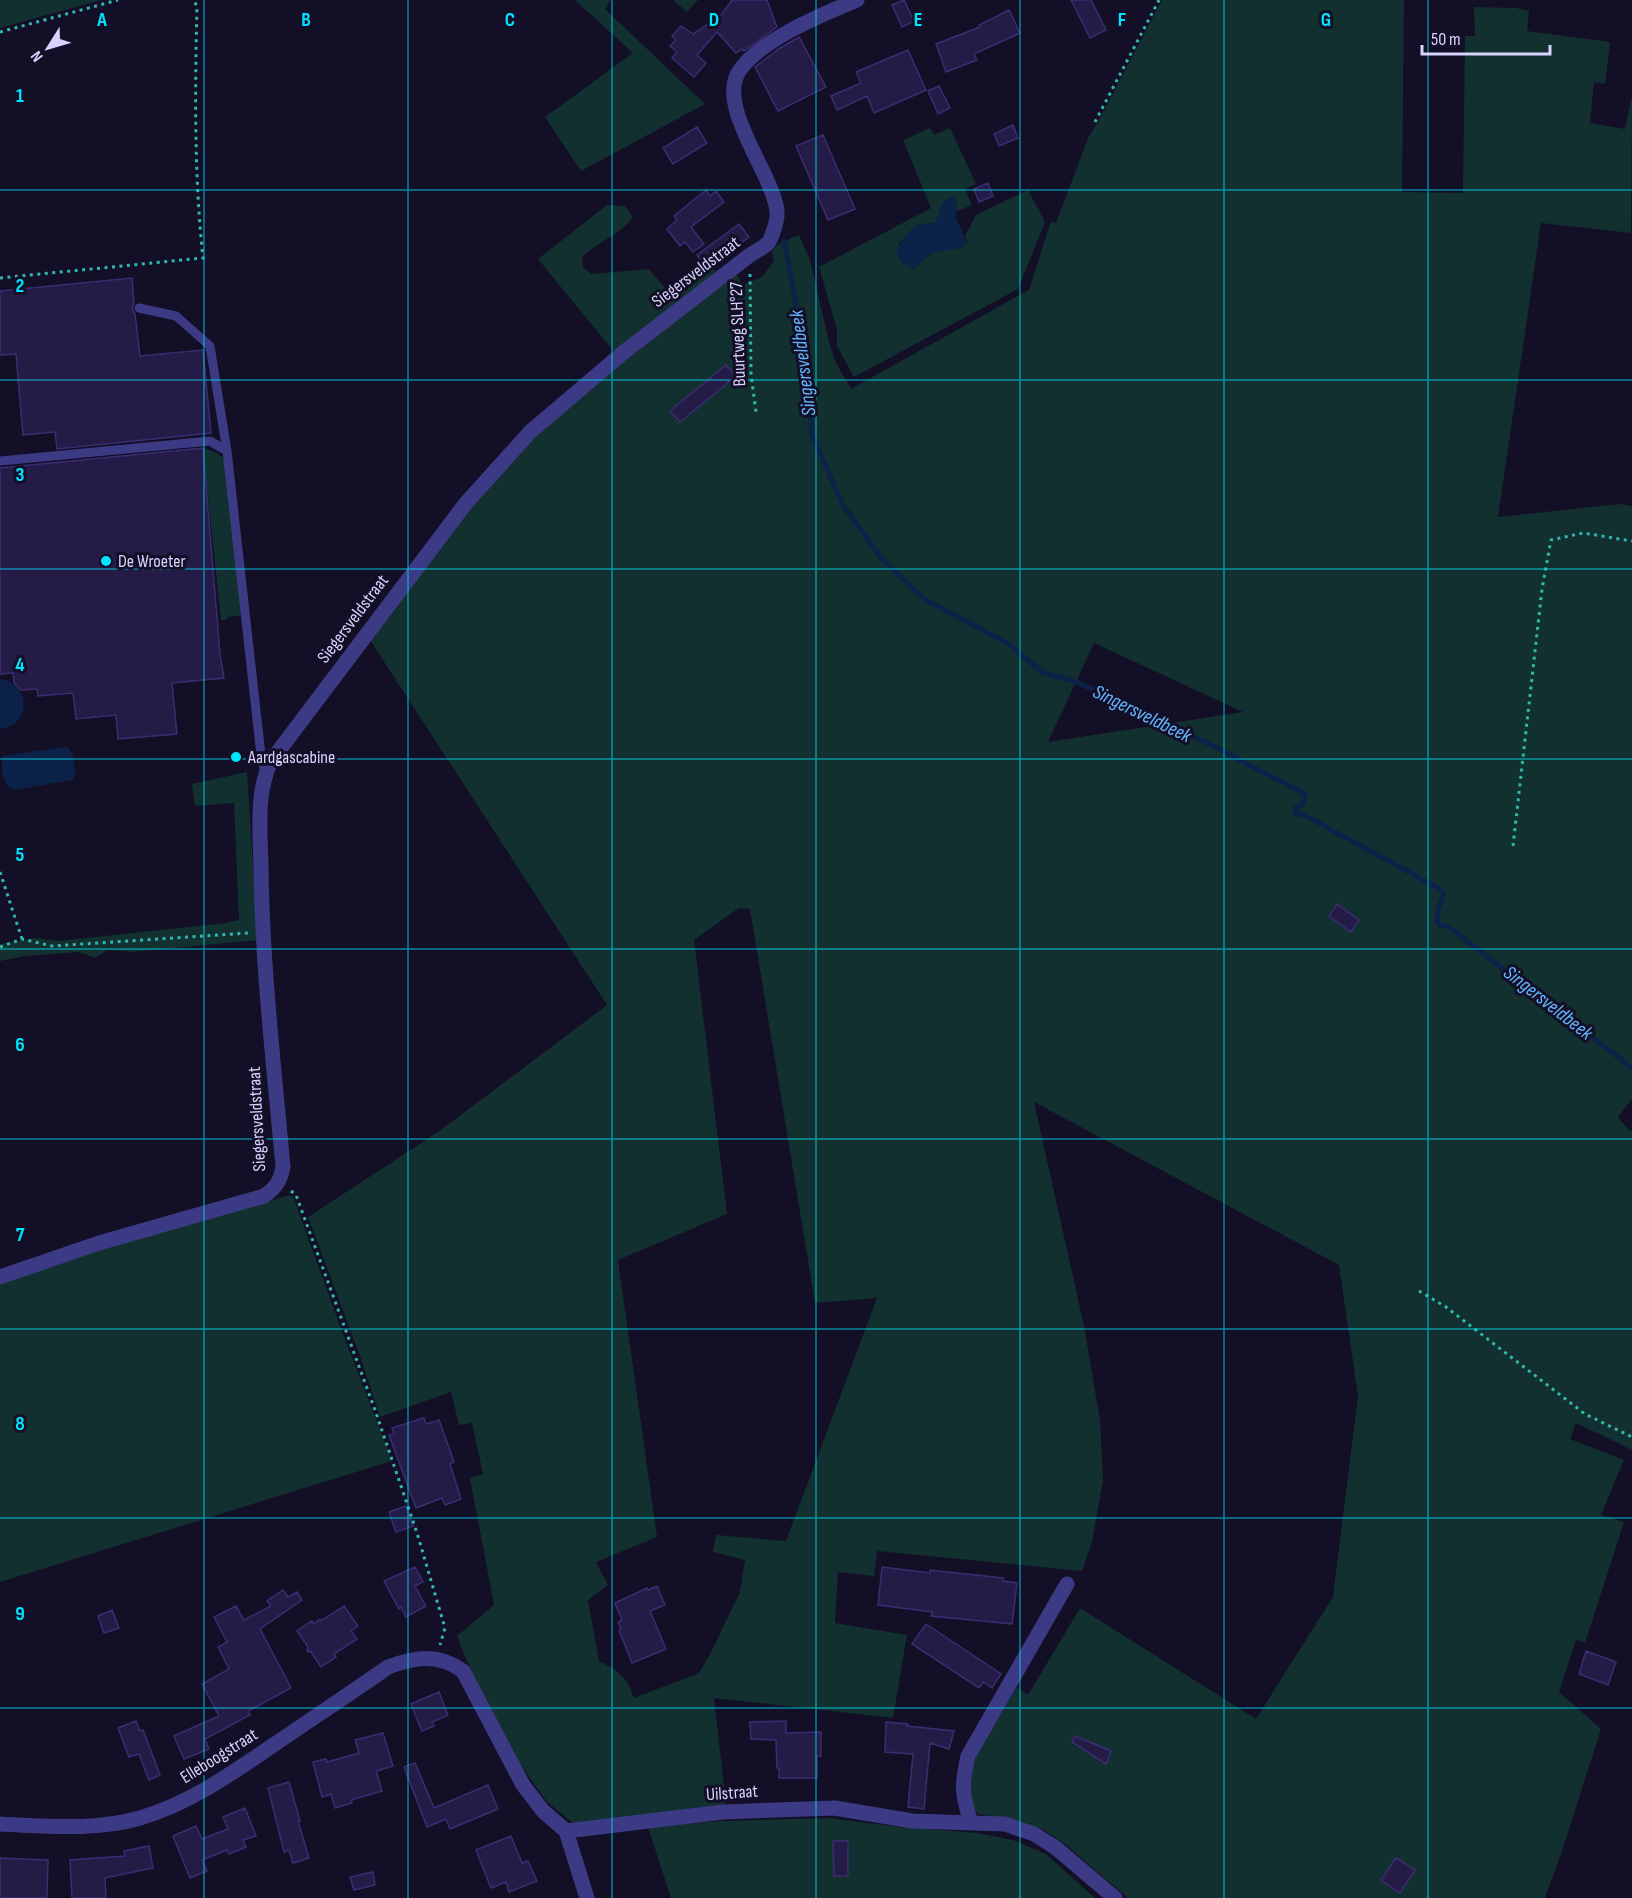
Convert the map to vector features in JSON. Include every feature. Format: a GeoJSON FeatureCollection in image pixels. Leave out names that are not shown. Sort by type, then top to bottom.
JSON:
{"type":"FeatureCollection","features":[{"type":"Feature","properties":{"kind":"street","name":"Siegersveldstraat"},"geometry":{"type":"LineString","coordinates":[[0,1276],[99,1243],[264,1196],[275,1188],[280,1180],[282,1167],[262,932],[260,828],[265,773],[278,752],[466,503],[530,432],[624,352],[768,243],[778,212],[736,111],[733,92],[737,75],[751,57],[807,21],[857,0]]}},
{"type":"Feature","properties":{"kind":"street"},"geometry":{"type":"LineString","coordinates":[[971,1823],[963,1798],[962,1781],[968,1756],[1067,1584]]}},
{"type":"Feature","properties":{"kind":"street","name":"Elleboogstraat"},"geometry":{"type":"LineString","coordinates":[[0,1824],[51,1826],[111,1824],[140,1818],[174,1806],[213,1786],[388,1667],[409,1659],[436,1659]]}},
{"type":"Feature","properties":{"kind":"street"},"geometry":{"type":"LineString","coordinates":[[436,1659],[451,1663],[463,1671],[523,1785],[543,1811],[566,1831],[587,1898]]}},
{"type":"Feature","properties":{"kind":"street","name":"Uilstraat"},"geometry":{"type":"LineString","coordinates":[[566,1831],[723,1812],[835,1808],[912,1821],[1005,1824],[1034,1834],[1056,1848],[1115,1898]]}},
{"type":"Feature","properties":{"kind":"lane"},"geometry":{"type":"LineString","coordinates":[[139,308],[176,316],[210,346],[227,451],[261,755],[265,773]]}},
{"type":"Feature","properties":{"kind":"lane"},"geometry":{"type":"LineString","coordinates":[[0,461],[210,441],[227,451]]}},
{"type":"Feature","properties":{"kind":"path"},"geometry":{"type":"LineString","coordinates":[[0,32],[118,0]]}},
{"type":"Feature","properties":{"kind":"path"},"geometry":{"type":"LineString","coordinates":[[0,278],[203,258],[198,208],[195,83],[197,5],[191,0]]}},
{"type":"Feature","properties":{"kind":"path"},"geometry":{"type":"LineString","coordinates":[[1095,122],[1159,0]]}},
{"type":"Feature","properties":{"kind":"path","name":"Buurtweg SLH°27"},"geometry":{"type":"LineString","coordinates":[[750,255],[751,374],[756,412]]}},
{"type":"Feature","properties":{"kind":"path"},"geometry":{"type":"LineString","coordinates":[[1513,846],[1542,590],[1551,540],[1583,533],[1632,542]]}},
{"type":"Feature","properties":{"kind":"path"},"geometry":{"type":"LineString","coordinates":[[0,872],[22,939]]}},
{"type":"Feature","properties":{"kind":"path"},"geometry":{"type":"LineString","coordinates":[[0,947],[22,939],[52,945],[262,932]]}},
{"type":"Feature","properties":{"kind":"path"},"geometry":{"type":"LineString","coordinates":[[280,1180],[296,1195],[375,1410],[417,1533],[445,1628],[436,1659]]}},
{"type":"Feature","properties":{"kind":"path"},"geometry":{"type":"LineString","coordinates":[[1419,1291],[1446,1307],[1585,1414],[1632,1437]]}},
{"type":"Feature","properties":{"kind":"green space"},"geometry":{"type":"Polygon","coordinates":[[[0,0],[101,0],[0,28],[0,0]]]}},
{"type":"Feature","properties":{"kind":"green space"},"geometry":{"type":"Polygon","coordinates":[[[575,0],[610,0],[605,9],[705,104],[581,171],[545,117],[633,53],[575,0]]]}},
{"type":"Feature","properties":{"kind":"green space"},"geometry":{"type":"Polygon","coordinates":[[[673,0],[698,0],[687,12],[673,0]]]}},
{"type":"Feature","properties":{"kind":"green space"},"geometry":{"type":"Polygon","coordinates":[[[1162,0],[1404,0],[1402,192],[1463,193],[1465,36],[1475,36],[1474,7],[1516,8],[1529,11],[1527,31],[1610,42],[1605,84],[1594,82],[1590,123],[1625,129],[1632,96],[1631,233],[1541,223],[1498,517],[1620,504],[1632,506],[1632,1099],[1618,1117],[1632,1131],[1632,1450],[1576,1423],[1570,1439],[1624,1460],[1601,1515],[1624,1522],[1585,1643],[1576,1640],[1559,1692],[1601,1729],[1545,1898],[1128,1898],[1066,1845],[1044,1830],[1021,1821],[978,1814],[971,1807],[969,1778],[977,1754],[1017,1687],[1028,1695],[1080,1608],[1256,1719],[1333,1597],[1358,1396],[1339,1265],[1034,1102],[1084,1326],[1100,1420],[1103,1480],[1092,1542],[1082,1571],[877,1551],[874,1576],[838,1572],[835,1623],[907,1635],[893,1718],[714,1698],[726,1804],[573,1823],[547,1802],[520,1764],[472,1674],[457,1636],[494,1605],[470,1478],[483,1474],[472,1423],[459,1425],[451,1392],[380,1417],[308,1217],[438,1132],[607,1005],[370,640],[487,486],[525,445],[663,327],[735,272],[743,285],[762,277],[774,261],[772,251],[778,244],[799,235],[810,260],[835,361],[851,389],[1029,290],[1051,221],[1056,223],[1089,136],[1162,0]],[[1094,643],[1048,742],[1243,712],[1094,643]],[[739,908],[694,940],[727,1214],[618,1260],[657,1537],[596,1562],[608,1585],[588,1600],[599,1661],[621,1675],[634,1698],[699,1673],[711,1652],[740,1592],[745,1560],[713,1552],[716,1535],[786,1541],[877,1298],[815,1303],[750,909],[739,908]]]}},
{"type":"Feature","properties":{"kind":"green space"},"geometry":{"type":"Polygon","coordinates":[[[930,128],[934,135],[950,128],[976,184],[965,189],[972,205],[957,211],[955,197],[944,201],[935,223],[916,225],[899,244],[913,269],[933,252],[967,242],[965,236],[976,215],[1028,190],[1045,222],[1018,289],[854,377],[837,346],[837,330],[819,267],[931,208],[903,140],[930,128]]]}},
{"type":"Feature","properties":{"kind":"green space"},"geometry":{"type":"Polygon","coordinates":[[[607,205],[625,206],[633,217],[622,229],[582,257],[583,268],[592,274],[649,269],[671,295],[709,265],[718,273],[615,353],[538,259],[607,205]]]}},
{"type":"Feature","properties":{"kind":"green space"},"geometry":{"type":"Polygon","coordinates":[[[203,449],[216,452],[226,461],[244,615],[227,617],[227,620],[221,620],[203,449]]]}},
{"type":"Feature","properties":{"kind":"green space"},"geometry":{"type":"Polygon","coordinates":[[[247,772],[258,940],[133,952],[107,950],[95,958],[79,952],[26,956],[0,961],[0,944],[35,938],[58,941],[239,920],[234,803],[195,806],[192,784],[247,772]]]}},
{"type":"Feature","properties":{"kind":"green space"},"geometry":{"type":"Polygon","coordinates":[[[290,1195],[294,1199],[392,1461],[0,1582],[0,1282],[290,1195]]]}},
{"type":"Feature","properties":{"kind":"green space"},"geometry":{"type":"Polygon","coordinates":[[[829,1818],[899,1827],[978,1833],[1013,1840],[1046,1854],[1095,1898],[671,1898],[648,1827],[721,1821],[829,1818]]]}},
{"type":"Feature","properties":{"kind":"water"},"geometry":{"type":"Polygon","coordinates":[[[955,197],[956,218],[967,242],[962,248],[933,252],[913,269],[902,263],[896,253],[907,235],[916,225],[935,223],[944,201],[955,197]]]}},
{"type":"Feature","properties":{"kind":"water"},"geometry":{"type":"Polygon","coordinates":[[[0,679],[18,688],[24,705],[18,721],[0,729],[0,679]]]}},
{"type":"Feature","properties":{"kind":"water"},"geometry":{"type":"Polygon","coordinates":[[[68,747],[72,753],[76,774],[72,780],[14,790],[4,780],[3,756],[68,747]]]}},
{"type":"Feature","properties":{"kind":"building"},"geometry":{"type":"Polygon","coordinates":[[[732,0],[767,0],[777,27],[744,51],[742,49],[736,53],[717,32],[697,55],[706,63],[694,77],[672,58],[677,52],[670,46],[676,40],[672,36],[681,26],[693,34],[721,15],[732,0]]]}},
{"type":"Feature","properties":{"kind":"building"},"geometry":{"type":"Polygon","coordinates":[[[904,0],[914,21],[902,27],[892,5],[904,0]]]}},
{"type":"Feature","properties":{"kind":"building"},"geometry":{"type":"Polygon","coordinates":[[[1071,0],[1091,0],[1106,30],[1090,38],[1071,0]]]}},
{"type":"Feature","properties":{"kind":"building"},"geometry":{"type":"Polygon","coordinates":[[[1009,10],[1020,33],[974,54],[977,60],[946,72],[936,44],[980,27],[979,25],[1009,10]]]}},
{"type":"Feature","properties":{"kind":"building"},"geometry":{"type":"Polygon","coordinates":[[[799,37],[826,87],[778,111],[755,67],[799,37]]]}},
{"type":"Feature","properties":{"kind":"building"},"geometry":{"type":"Polygon","coordinates":[[[908,50],[926,90],[874,113],[867,96],[837,110],[831,96],[861,83],[856,72],[908,50]]]}},
{"type":"Feature","properties":{"kind":"building"},"geometry":{"type":"Polygon","coordinates":[[[939,86],[950,108],[938,114],[928,91],[939,86]]]}},
{"type":"Feature","properties":{"kind":"building"},"geometry":{"type":"Polygon","coordinates":[[[1013,125],[1018,138],[999,146],[994,134],[1013,125]]]}},
{"type":"Feature","properties":{"kind":"building"},"geometry":{"type":"Polygon","coordinates":[[[697,127],[707,143],[673,164],[663,148],[697,127]]]}},
{"type":"Feature","properties":{"kind":"building"},"geometry":{"type":"Polygon","coordinates":[[[823,135],[855,209],[828,220],[796,146],[823,135]]]}},
{"type":"Feature","properties":{"kind":"building"},"geometry":{"type":"Polygon","coordinates":[[[988,183],[993,196],[979,202],[974,189],[988,183]]]}},
{"type":"Feature","properties":{"kind":"building"},"geometry":{"type":"Polygon","coordinates":[[[706,190],[710,196],[716,191],[724,202],[691,227],[704,244],[693,252],[685,242],[680,246],[667,229],[677,220],[674,216],[706,190]]]}},
{"type":"Feature","properties":{"kind":"building"},"geometry":{"type":"Polygon","coordinates":[[[739,224],[749,237],[707,269],[697,255],[739,224]]]}},
{"type":"Feature","properties":{"kind":"building"},"geometry":{"type":"Polygon","coordinates":[[[132,278],[134,303],[132,309],[135,314],[140,356],[203,350],[211,433],[57,449],[55,432],[23,435],[16,354],[0,355],[0,291],[132,278]]]}},
{"type":"Feature","properties":{"kind":"building"},"geometry":{"type":"Polygon","coordinates":[[[726,365],[736,376],[680,422],[670,411],[726,365]]]}},
{"type":"Feature","properties":{"kind":"building","name":"De Wroeter"},"geometry":{"type":"Polygon","coordinates":[[[203,448],[220,654],[224,678],[172,683],[177,734],[118,739],[116,715],[76,719],[73,693],[38,696],[37,689],[21,690],[14,683],[13,673],[0,674],[0,468],[203,448]]]}},
{"type":"Feature","properties":{"kind":"building"},"geometry":{"type":"Polygon","coordinates":[[[1337,904],[1359,920],[1351,932],[1329,916],[1337,904]]]}},
{"type":"Feature","properties":{"kind":"building"},"geometry":{"type":"Polygon","coordinates":[[[424,1418],[426,1424],[439,1420],[454,1462],[450,1464],[461,1499],[445,1505],[442,1498],[416,1508],[389,1435],[394,1434],[392,1428],[424,1418]]]}},
{"type":"Feature","properties":{"kind":"building"},"geometry":{"type":"Polygon","coordinates":[[[406,1506],[413,1526],[396,1532],[389,1512],[406,1506]]]}},
{"type":"Feature","properties":{"kind":"building"},"geometry":{"type":"Polygon","coordinates":[[[415,1567],[423,1582],[415,1586],[426,1606],[406,1617],[401,1607],[399,1609],[384,1581],[415,1567]]]}},
{"type":"Feature","properties":{"kind":"building"},"geometry":{"type":"Polygon","coordinates":[[[882,1567],[1003,1578],[1003,1581],[1017,1583],[1012,1624],[931,1616],[933,1612],[878,1605],[882,1567]]]}},
{"type":"Feature","properties":{"kind":"building"},"geometry":{"type":"Polygon","coordinates":[[[657,1586],[665,1605],[650,1611],[666,1649],[632,1663],[619,1630],[621,1629],[618,1622],[622,1620],[615,1603],[647,1588],[648,1590],[657,1586]]]}},
{"type":"Feature","properties":{"kind":"building"},"geometry":{"type":"Polygon","coordinates":[[[283,1590],[288,1597],[297,1592],[302,1600],[260,1629],[291,1688],[248,1711],[250,1715],[205,1739],[209,1749],[184,1759],[174,1736],[219,1716],[202,1684],[229,1669],[218,1647],[227,1642],[214,1617],[236,1606],[244,1620],[271,1606],[267,1601],[283,1590]]]}},
{"type":"Feature","properties":{"kind":"building"},"geometry":{"type":"Polygon","coordinates":[[[344,1606],[358,1626],[351,1631],[357,1639],[334,1654],[336,1657],[321,1667],[311,1652],[307,1651],[308,1647],[297,1631],[312,1621],[313,1624],[320,1619],[321,1621],[344,1606]]]}},
{"type":"Feature","properties":{"kind":"building"},"geometry":{"type":"Polygon","coordinates":[[[112,1610],[119,1628],[104,1633],[98,1616],[112,1610]]]}},
{"type":"Feature","properties":{"kind":"building"},"geometry":{"type":"Polygon","coordinates":[[[926,1624],[1001,1674],[992,1688],[983,1682],[979,1688],[912,1644],[926,1624]]]}},
{"type":"Feature","properties":{"kind":"building"},"geometry":{"type":"Polygon","coordinates":[[[1586,1651],[1616,1662],[1608,1685],[1579,1674],[1586,1651]]]}},
{"type":"Feature","properties":{"kind":"building"},"geometry":{"type":"Polygon","coordinates":[[[439,1692],[448,1715],[432,1722],[434,1726],[422,1731],[411,1704],[439,1692]]]}},
{"type":"Feature","properties":{"kind":"building"},"geometry":{"type":"Polygon","coordinates":[[[136,1721],[140,1731],[143,1730],[160,1775],[149,1780],[139,1754],[129,1757],[118,1728],[136,1721]]]}},
{"type":"Feature","properties":{"kind":"building"},"geometry":{"type":"Polygon","coordinates":[[[786,1721],[786,1733],[821,1732],[821,1756],[817,1756],[817,1778],[779,1778],[776,1740],[751,1739],[750,1722],[786,1721]]]}},
{"type":"Feature","properties":{"kind":"building"},"geometry":{"type":"Polygon","coordinates":[[[886,1722],[954,1731],[949,1749],[930,1743],[924,1809],[908,1807],[913,1754],[885,1752],[886,1722]]]}},
{"type":"Feature","properties":{"kind":"building"},"geometry":{"type":"Polygon","coordinates":[[[383,1733],[393,1766],[376,1771],[382,1791],[351,1800],[352,1803],[335,1808],[331,1794],[322,1797],[313,1762],[326,1759],[327,1762],[359,1753],[355,1740],[383,1733]]]}},
{"type":"Feature","properties":{"kind":"building"},"geometry":{"type":"Polygon","coordinates":[[[1075,1736],[1111,1751],[1106,1764],[1072,1742],[1075,1736]]]}},
{"type":"Feature","properties":{"kind":"building"},"geometry":{"type":"Polygon","coordinates":[[[415,1763],[434,1808],[488,1785],[498,1809],[450,1829],[446,1819],[427,1827],[404,1767],[415,1763]]]}},
{"type":"Feature","properties":{"kind":"building"},"geometry":{"type":"Polygon","coordinates":[[[289,1782],[309,1858],[293,1863],[289,1850],[284,1852],[268,1788],[289,1782]]]}},
{"type":"Feature","properties":{"kind":"building"},"geometry":{"type":"Polygon","coordinates":[[[245,1808],[256,1836],[243,1840],[246,1847],[229,1854],[227,1850],[202,1860],[207,1871],[190,1878],[173,1836],[196,1826],[202,1839],[228,1829],[223,1817],[245,1808]]]}},
{"type":"Feature","properties":{"kind":"building"},"geometry":{"type":"Polygon","coordinates":[[[511,1836],[522,1863],[528,1861],[537,1881],[509,1892],[506,1882],[491,1888],[476,1850],[511,1836]]]}},
{"type":"Feature","properties":{"kind":"building"},"geometry":{"type":"Polygon","coordinates":[[[833,1841],[848,1841],[848,1876],[834,1876],[833,1841]]]}},
{"type":"Feature","properties":{"kind":"building"},"geometry":{"type":"Polygon","coordinates":[[[149,1846],[153,1868],[105,1878],[106,1898],[72,1898],[70,1860],[125,1856],[124,1851],[149,1846]]]}},
{"type":"Feature","properties":{"kind":"building"},"geometry":{"type":"Polygon","coordinates":[[[0,1858],[48,1860],[47,1898],[0,1898],[0,1858]]]}},
{"type":"Feature","properties":{"kind":"building"},"geometry":{"type":"Polygon","coordinates":[[[1396,1858],[1415,1870],[1400,1893],[1381,1880],[1396,1858]]]}},
{"type":"Feature","properties":{"kind":"building"},"geometry":{"type":"Polygon","coordinates":[[[373,1872],[375,1885],[354,1890],[350,1877],[373,1872]]]}},
{"type":"Feature","properties":{"kind":"waterway","name":"Singersveldbeek"},"geometry":{"type":"LineString","coordinates":[[784,241],[802,335],[812,435],[843,505],[882,559],[924,599],[1009,644],[1042,672],[1079,683],[1211,745],[1305,794],[1303,804],[1296,807],[1295,813],[1306,816],[1440,889],[1444,895],[1438,909],[1437,921],[1440,925],[1449,927],[1632,1068]]}},
{"type":"Feature","properties":{"kind":"place","name":"De Wroeter"},"geometry":{"type":"Point","coordinates":[106,561]}},
{"type":"Feature","properties":{"kind":"place","name":"Aardgascabine"},"geometry":{"type":"Point","coordinates":[236,757]}}]}
